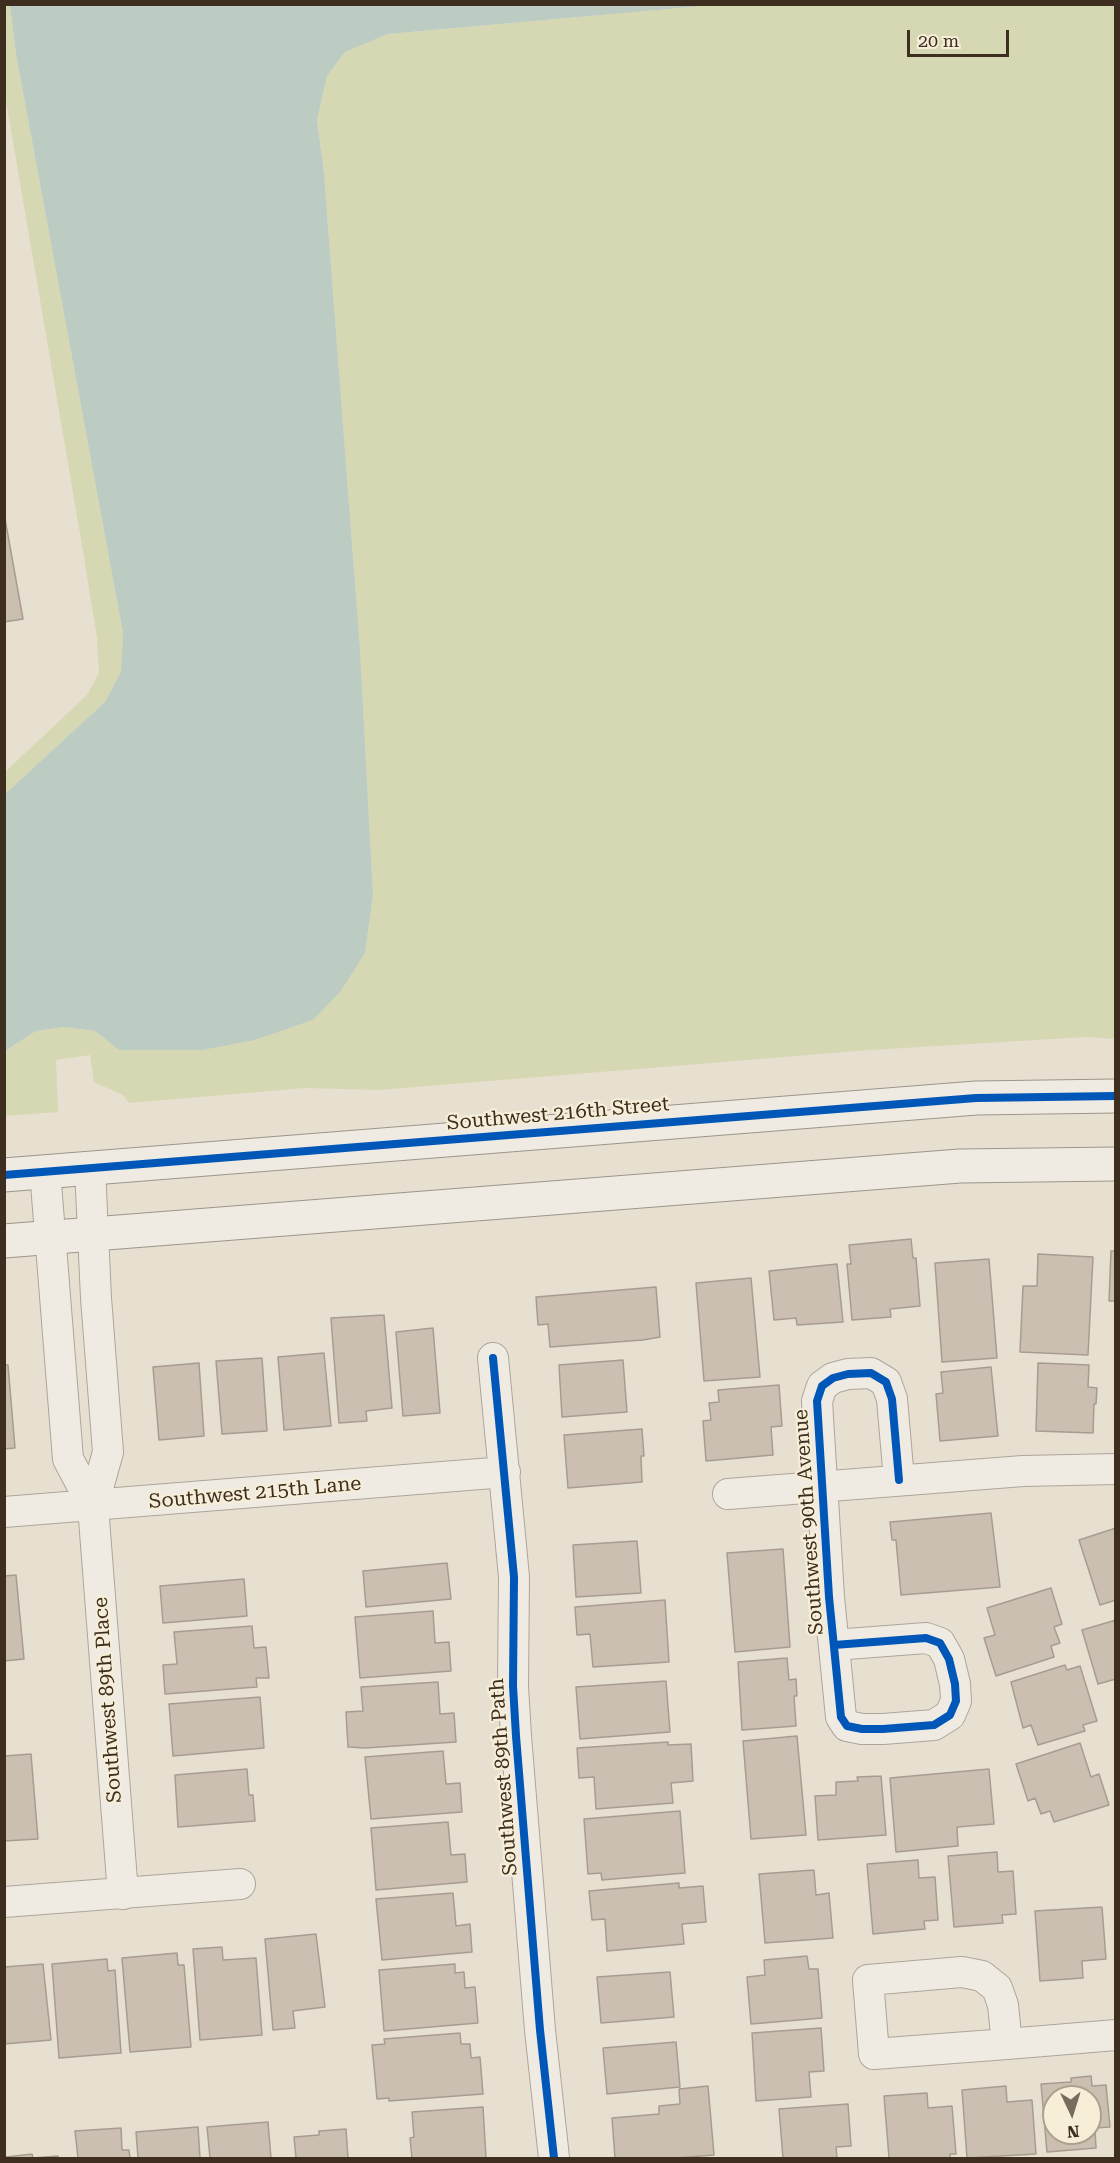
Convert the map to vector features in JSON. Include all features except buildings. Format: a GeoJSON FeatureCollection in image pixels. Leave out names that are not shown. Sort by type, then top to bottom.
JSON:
{"type":"FeatureCollection","features":[{"type":"Feature","properties":{"kind":"street","name":"Southwest 216th Street"},"geometry":{"type":"LineString","coordinates":[[4,1175],[965,1099],[1116,1096]]}},
{"type":"Feature","properties":{"kind":"street"},"geometry":{"type":"LineString","coordinates":[[4,1241],[960,1166],[1116,1164]]}},
{"type":"Feature","properties":{"kind":"street","name":"Southwest 89th Place"},"geometry":{"type":"LineString","coordinates":[[90,1168],[108,1452],[93,1506],[123,1894]]}},
{"type":"Feature","properties":{"kind":"street","name":"Southwest 89th Place"},"geometry":{"type":"LineString","coordinates":[[45,1172],[68,1460],[93,1506]]}},
{"type":"Feature","properties":{"kind":"street","name":"Southwest 89th Path"},"geometry":{"type":"LineString","coordinates":[[493,1358],[514,1577],[513,1686],[516,1736],[540,2030],[554,2158]]}},
{"type":"Feature","properties":{"kind":"street","name":"Southwest 90th Avenue"},"geometry":{"type":"LineString","coordinates":[[834,1646],[817,1401],[822,1386],[833,1378],[848,1374],[871,1373],[886,1382],[891,1398],[899,1480]]}},
{"type":"Feature","properties":{"kind":"street"},"geometry":{"type":"LineString","coordinates":[[728,1494],[1034,1471],[1116,1469]]}},
{"type":"Feature","properties":{"kind":"street","name":"Southwest 215th Lane"},"geometry":{"type":"LineString","coordinates":[[4,1512],[505,1472]]}},
{"type":"Feature","properties":{"kind":"street"},"geometry":{"type":"LineString","coordinates":[[4,1902],[240,1884]]}},
{"type":"Feature","properties":{"kind":"street"},"geometry":{"type":"LineString","coordinates":[[1007,2044],[1003,2005],[997,1988],[982,1976],[962,1972],[868,1980],[874,2054],[1007,2044],[1116,2035]]}},
{"type":"Feature","properties":{"kind":"green space"},"geometry":{"type":"Polygon","coordinates":[[[10,4],[16,54],[123,633],[121,672],[105,702],[5,794],[5,772],[87,695],[99,673],[97,638],[84,557],[5,95],[5,5],[10,4]]]}},
{"type":"Feature","properties":{"kind":"green space"},"geometry":{"type":"Polygon","coordinates":[[[714,5],[1115,5],[1115,1039],[1086,1037],[871,1050],[379,1090],[305,1088],[129,1103],[123,1095],[94,1082],[90,1055],[56,1060],[58,1112],[5,1116],[5,1051],[36,1031],[65,1027],[95,1031],[119,1050],[203,1050],[255,1040],[313,1020],[365,953],[373,895],[360,649],[324,173],[317,120],[327,76],[345,52],[388,34],[714,5]]]}},
{"type":"Feature","properties":{"kind":"shaded area"},"geometry":{"type":"Polygon","coordinates":[[[10,5],[714,5],[388,34],[345,52],[327,76],[317,120],[324,173],[360,649],[373,895],[365,953],[340,992],[313,1020],[255,1040],[203,1050],[119,1050],[95,1031],[65,1027],[36,1031],[5,1051],[5,794],[105,702],[121,672],[123,633],[16,54],[10,5]]]}},
{"type":"Feature","properties":{"kind":"cycle path"},"geometry":{"type":"LineString","coordinates":[[4,1175],[976,1098],[1116,1096]]}},
{"type":"Feature","properties":{"kind":"cycle path"},"geometry":{"type":"LineString","coordinates":[[493,1358],[514,1577],[513,1686],[516,1736],[540,2030],[554,2158]]}},
{"type":"Feature","properties":{"kind":"cycle path"},"geometry":{"type":"LineString","coordinates":[[834,1645],[926,1638],[940,1643],[949,1659],[955,1684],[956,1701],[950,1715],[934,1725],[883,1729],[847,1726],[841,1717],[829,1597],[817,1401],[822,1386],[833,1378],[848,1374],[871,1373],[886,1382],[892,1399],[899,1480]]}}]}
